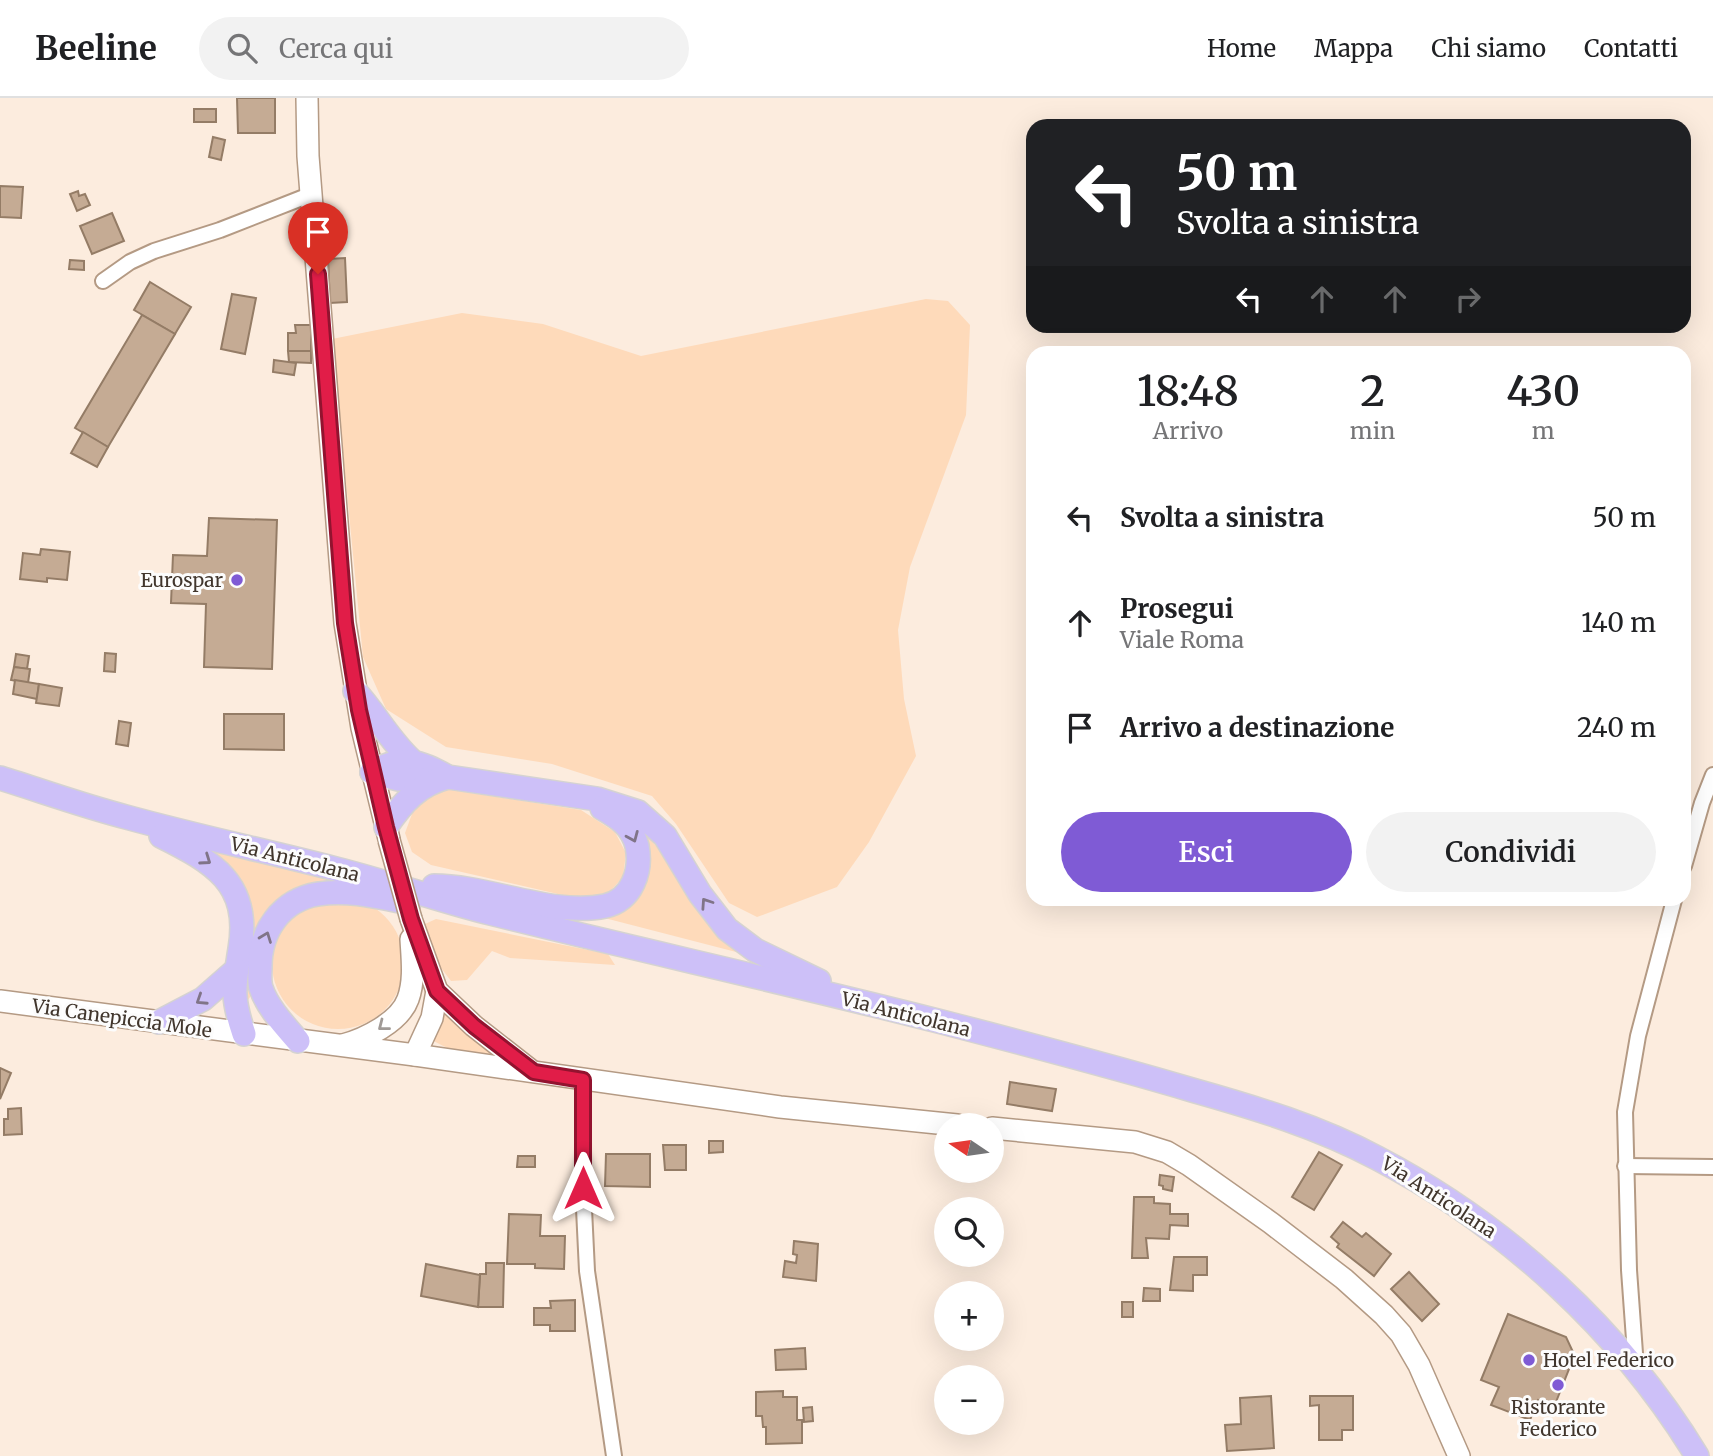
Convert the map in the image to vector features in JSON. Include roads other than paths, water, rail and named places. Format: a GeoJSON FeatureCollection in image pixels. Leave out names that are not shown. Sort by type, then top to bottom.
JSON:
{"type":"FeatureCollection","features":[{"type":"Feature","properties":{"kind":"main road"},"geometry":{"type":"LineString","coordinates":[[355,691],[373,712],[390,739],[412,761],[440,779]]}},
{"type":"Feature","properties":{"kind":"main road"},"geometry":{"type":"LineString","coordinates":[[372,772],[394,761],[412,761]]}},
{"type":"Feature","properties":{"kind":"main road"},"geometry":{"type":"LineString","coordinates":[[372,772],[398,779],[440,779],[607,801],[630,808],[656,826],[672,846],[716,917],[738,939],[784,966],[873,1005]]}},
{"type":"Feature","properties":{"kind":"main road","name":"Via Anticolana"},"geometry":{"type":"LineString","coordinates":[[0,778],[124,817],[410,889],[484,912],[873,1005],[1119,1068],[1302,1124],[1357,1147],[1440,1194],[1506,1241],[1581,1309],[1673,1418],[1697,1456]]}},
{"type":"Feature","properties":{"kind":"main road"},"geometry":{"type":"LineString","coordinates":[[388,833],[411,795],[440,779]]}},
{"type":"Feature","properties":{"kind":"main road"},"geometry":{"type":"LineString","coordinates":[[410,889],[457,888],[580,908],[613,903],[628,891],[636,877],[639,860],[635,840],[622,820],[580,798]]}},
{"type":"Feature","properties":{"kind":"main road"},"geometry":{"type":"LineString","coordinates":[[124,817],[204,858],[226,878],[237,897],[242,920],[234,1000],[244,1034]]}},
{"type":"Feature","properties":{"kind":"main road"},"geometry":{"type":"LineString","coordinates":[[244,1034],[261,988],[260,962],[267,932],[286,908],[307,897],[324,893],[354,892],[438,909],[484,912]]}},
{"type":"Feature","properties":{"kind":"main road"},"geometry":{"type":"LineString","coordinates":[[159,1022],[203,999],[236,970]]}},
{"type":"Feature","properties":{"kind":"main road"},"geometry":{"type":"LineString","coordinates":[[261,988],[276,1014],[298,1041]]}},
{"type":"Feature","properties":{"kind":"street"},"geometry":{"type":"LineString","coordinates":[[307,98],[308,156],[345,623],[355,691],[372,772],[411,919],[437,991],[474,1026],[534,1072]]}},
{"type":"Feature","properties":{"kind":"street"},"geometry":{"type":"LineString","coordinates":[[103,281],[130,262],[154,251],[220,230],[312,194]]}},
{"type":"Feature","properties":{"kind":"street"},"geometry":{"type":"LineString","coordinates":[[1691,842],[1713,775]]}},
{"type":"Feature","properties":{"kind":"street"},"geometry":{"type":"LineString","coordinates":[[1636,1372],[1629,1270],[1625,1112],[1640,1026],[1672,906]]}},
{"type":"Feature","properties":{"kind":"street"},"geometry":{"type":"LineString","coordinates":[[411,919],[412,975],[408,1002],[415,1055]]}},
{"type":"Feature","properties":{"kind":"street"},"geometry":{"type":"LineString","coordinates":[[415,1055],[432,1018],[437,991]]}},
{"type":"Feature","properties":{"kind":"street","name":"Via Canepiccia Mole"},"geometry":{"type":"LineString","coordinates":[[0,1001],[844,1115],[934,1123]]}},
{"type":"Feature","properties":{"kind":"street"},"geometry":{"type":"LineString","coordinates":[[337,1046],[360,1040],[378,1031],[408,1002]]}},
{"type":"Feature","properties":{"kind":"street"},"geometry":{"type":"LineString","coordinates":[[583,1080],[583,1188],[587,1271],[614,1456]]}},
{"type":"Feature","properties":{"kind":"street"},"geometry":{"type":"LineString","coordinates":[[1004,1129],[1135,1142],[1167,1152],[1200,1172],[1334,1271],[1384,1315],[1401,1334],[1419,1364],[1459,1456]]}},
{"type":"Feature","properties":{"kind":"street"},"geometry":{"type":"LineString","coordinates":[[1625,1166],[1713,1167]]}},
{"type":"Feature","properties":{"kind":"place","name":"Eurospar"},"geometry":{"type":"Point","coordinates":[237,580]}},
{"type":"Feature","properties":{"kind":"place","name":"Hotel Federico"},"geometry":{"type":"Point","coordinates":[1529,1360]}},
{"type":"Feature","properties":{"kind":"place","name":"Ristorante Federico"},"geometry":{"type":"Point","coordinates":[1558,1385]}}]}
